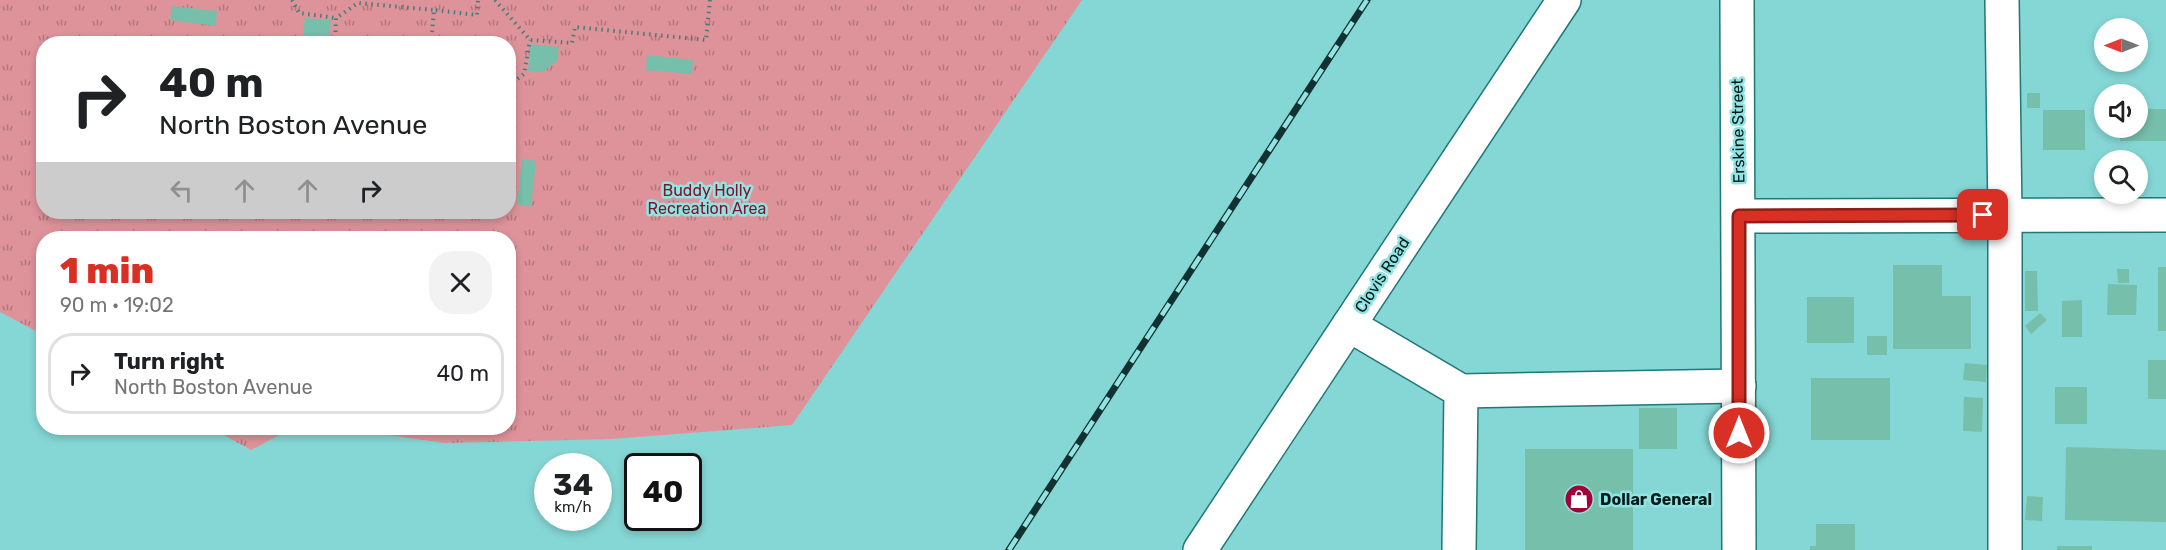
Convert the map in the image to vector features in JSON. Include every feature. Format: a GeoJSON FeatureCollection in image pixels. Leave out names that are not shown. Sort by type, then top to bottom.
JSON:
{"type":"FeatureCollection","features":[{"type":"Feature","properties":{"kind":"main road","name":"Clovis Road"},"geometry":{"type":"LineString","coordinates":[[1200,550],[1564,0]]}},
{"type":"Feature","properties":{"kind":"main road","name":"Erskine Street"},"geometry":{"type":"LineString","coordinates":[[1737,0],[1739,550]]}},
{"type":"Feature","properties":{"kind":"main road"},"geometry":{"type":"LineString","coordinates":[[2002,0],[2005,215],[2005,550]]}},
{"type":"Feature","properties":{"kind":"main road"},"geometry":{"type":"LineString","coordinates":[[1739,216],[2166,215]]}},
{"type":"Feature","properties":{"kind":"main road"},"geometry":{"type":"LineString","coordinates":[[1349,325],[1461,392],[1739,386]]}},
{"type":"Feature","properties":{"kind":"main road"},"geometry":{"type":"LineString","coordinates":[[1459,550],[1461,392]]}},
{"type":"Feature","properties":{"kind":"path"},"geometry":{"type":"LineString","coordinates":[[292,0],[299,13],[336,18],[358,1],[477,15],[478,0]]}},
{"type":"Feature","properties":{"kind":"path"},"geometry":{"type":"LineString","coordinates":[[495,0],[530,40],[572,43],[575,27],[706,40],[710,0]]}},
{"type":"Feature","properties":{"kind":"path"},"geometry":{"type":"LineString","coordinates":[[432,36],[434,10]]}},
{"type":"Feature","properties":{"kind":"path"},"geometry":{"type":"LineString","coordinates":[[335,36],[336,18]]}},
{"type":"Feature","properties":{"kind":"path"},"geometry":{"type":"LineString","coordinates":[[516,80],[524,74],[530,40]]}},
{"type":"Feature","properties":{"kind":"green space","name":"Buddy Holly Recreation Area"},"geometry":{"type":"Polygon","coordinates":[[[0,0],[1082,0],[792,425],[612,439],[444,443],[388,435],[516,435],[516,231],[36,231],[36,331],[0,312],[0,0]]]}},
{"type":"Feature","properties":{"kind":"green space"},"geometry":{"type":"Polygon","coordinates":[[[224,435],[280,435],[251,450],[224,435]]]}},
{"type":"Feature","properties":{"kind":"building"},"geometry":{"type":"Polygon","coordinates":[[[172,6],[217,11],[216,26],[170,20],[172,6]]]}},
{"type":"Feature","properties":{"kind":"building"},"geometry":{"type":"Polygon","coordinates":[[[305,18],[331,20],[330,36],[305,36],[303,33],[305,18]]]}},
{"type":"Feature","properties":{"kind":"building"},"geometry":{"type":"Polygon","coordinates":[[[530,44],[559,47],[557,61],[543,72],[528,71],[530,44]]]}},
{"type":"Feature","properties":{"kind":"building"},"geometry":{"type":"Polygon","coordinates":[[[647,55],[693,60],[692,74],[646,70],[647,55]]]}},
{"type":"Feature","properties":{"kind":"building"},"geometry":{"type":"Polygon","coordinates":[[[2027,93],[2040,93],[2040,108],[2027,108],[2027,93]]]}},
{"type":"Feature","properties":{"kind":"building"},"geometry":{"type":"Polygon","coordinates":[[[2148,109],[2166,109],[2166,141],[2120,141],[2120,138],[2148,138],[2148,109]]]}},
{"type":"Feature","properties":{"kind":"building"},"geometry":{"type":"Polygon","coordinates":[[[2043,110],[2085,110],[2085,150],[2043,150],[2043,110]]]}},
{"type":"Feature","properties":{"kind":"building"},"geometry":{"type":"Polygon","coordinates":[[[522,159],[536,161],[531,206],[517,205],[522,159]]]}},
{"type":"Feature","properties":{"kind":"building"},"geometry":{"type":"Polygon","coordinates":[[[1893,265],[1942,265],[1942,296],[1971,296],[1971,349],[1893,349],[1893,265]]]}},
{"type":"Feature","properties":{"kind":"building"},"geometry":{"type":"Polygon","coordinates":[[[2158,267],[2166,267],[2166,331],[2158,331],[2158,267]]]}},
{"type":"Feature","properties":{"kind":"building"},"geometry":{"type":"Polygon","coordinates":[[[2117,269],[2129,269],[2129,283],[2118,283],[2117,269]]]}},
{"type":"Feature","properties":{"kind":"building"},"geometry":{"type":"Polygon","coordinates":[[[2025,271],[2037,271],[2038,311],[2025,311],[2025,271]]]}},
{"type":"Feature","properties":{"kind":"building"},"geometry":{"type":"Polygon","coordinates":[[[2108,284],[2137,285],[2136,315],[2107,315],[2108,284]]]}},
{"type":"Feature","properties":{"kind":"building"},"geometry":{"type":"Polygon","coordinates":[[[1807,297],[1854,297],[1854,343],[1807,343],[1807,297]]]}},
{"type":"Feature","properties":{"kind":"building"},"geometry":{"type":"Polygon","coordinates":[[[2082,300],[2082,337],[2062,337],[2062,301],[2082,300]]]}},
{"type":"Feature","properties":{"kind":"building"},"geometry":{"type":"Polygon","coordinates":[[[2040,313],[2047,320],[2031,334],[2025,326],[2040,313]]]}},
{"type":"Feature","properties":{"kind":"building"},"geometry":{"type":"Polygon","coordinates":[[[1867,336],[1887,336],[1887,355],[1867,355],[1867,336]]]}},
{"type":"Feature","properties":{"kind":"building"},"geometry":{"type":"Polygon","coordinates":[[[2148,360],[2166,360],[2166,399],[2148,399],[2148,360]]]}},
{"type":"Feature","properties":{"kind":"building"},"geometry":{"type":"Polygon","coordinates":[[[1965,363],[1987,365],[1986,382],[1963,380],[1965,363]]]}},
{"type":"Feature","properties":{"kind":"building"},"geometry":{"type":"Polygon","coordinates":[[[1811,378],[1890,378],[1890,440],[1811,440],[1811,378]]]}},
{"type":"Feature","properties":{"kind":"building"},"geometry":{"type":"Polygon","coordinates":[[[2055,387],[2087,387],[2087,424],[2055,424],[2055,387]]]}},
{"type":"Feature","properties":{"kind":"building"},"geometry":{"type":"Polygon","coordinates":[[[1964,397],[1983,398],[1982,432],[1963,431],[1964,397]]]}},
{"type":"Feature","properties":{"kind":"building"},"geometry":{"type":"Polygon","coordinates":[[[1639,408],[1677,408],[1677,449],[1639,449],[1639,408]]]}},
{"type":"Feature","properties":{"kind":"building"},"geometry":{"type":"Polygon","coordinates":[[[2066,447],[2166,450],[2166,522],[2065,520],[2066,447]]]}},
{"type":"Feature","properties":{"kind":"building","name":"Dollar General"},"geometry":{"type":"Polygon","coordinates":[[[1525,449],[1633,449],[1633,550],[1525,550],[1525,449]]]}},
{"type":"Feature","properties":{"kind":"building"},"geometry":{"type":"Polygon","coordinates":[[[2027,496],[2043,497],[2042,521],[2025,520],[2027,496]]]}},
{"type":"Feature","properties":{"kind":"building"},"geometry":{"type":"Polygon","coordinates":[[[1816,524],[1855,524],[1855,550],[1810,550],[1810,546],[1816,546],[1816,524]]]}},
{"type":"Feature","properties":{"kind":"building"},"geometry":{"type":"Polygon","coordinates":[[[2057,546],[2092,546],[2092,550],[2057,550],[2057,546]]]}},
{"type":"Feature","properties":{"kind":"railway"},"geometry":{"type":"LineString","coordinates":[[1009,550],[1367,0]]}},
{"type":"Feature","properties":{"kind":"place","name":"Dollar General"},"geometry":{"type":"Point","coordinates":[1579,499]}},
{"type":"Feature","properties":{"kind":"route"},"geometry":{"type":"LineString","coordinates":[[1739,433],[1739,216],[1983,215]]}}]}
